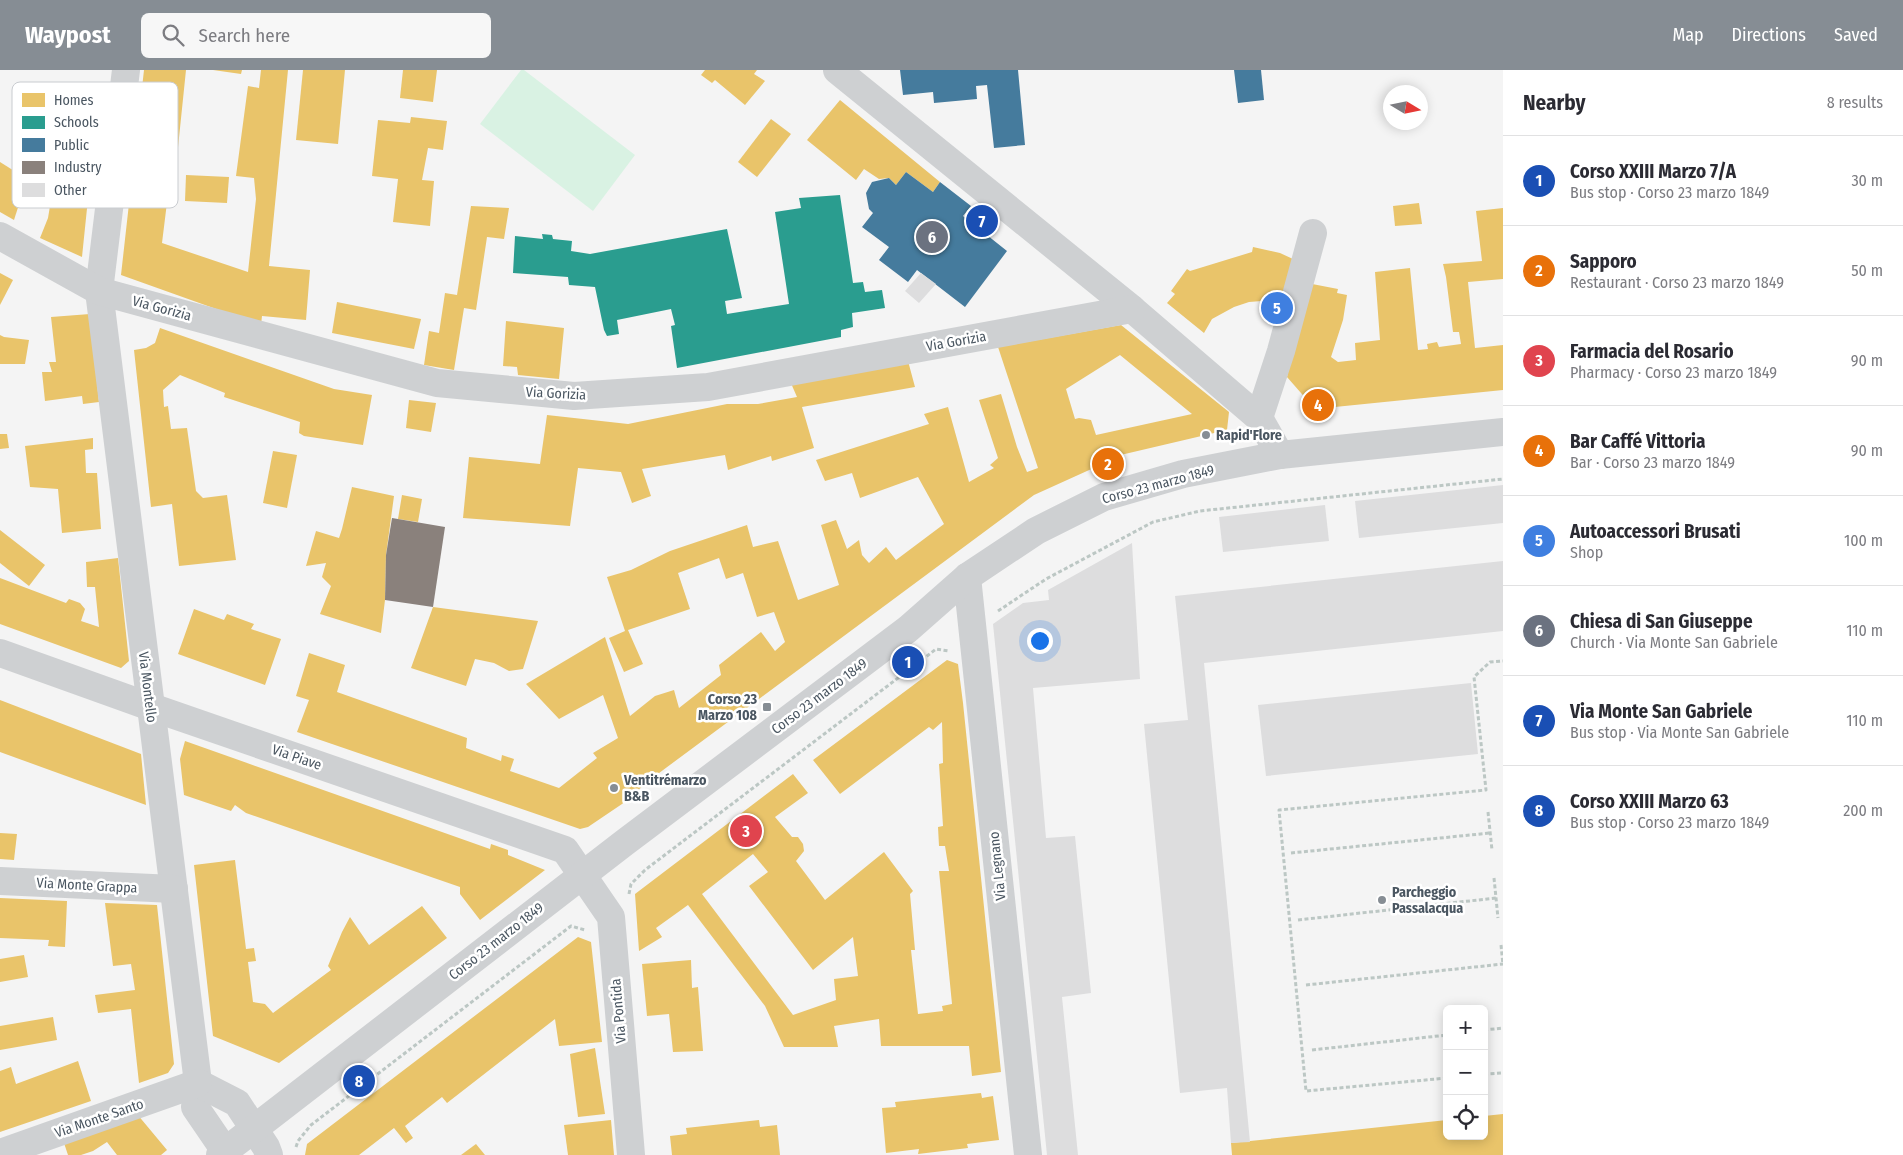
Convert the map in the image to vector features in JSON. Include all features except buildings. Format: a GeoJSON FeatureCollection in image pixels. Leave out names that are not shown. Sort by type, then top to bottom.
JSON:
{"type":"FeatureCollection","features":[{"type":"Feature","properties":{"kind":"street"},"geometry":{"type":"LineString","coordinates":[[837,70],[1132,309],[1258,418],[1280,455]]}},
{"type":"Feature","properties":{"kind":"street","name":"Via Montello"},"geometry":{"type":"LineString","coordinates":[[109,208],[99,290],[198,1083],[195,1107],[222,1153]]}},
{"type":"Feature","properties":{"kind":"street"},"geometry":{"type":"LineString","coordinates":[[1258,418],[1281,352],[1313,233]]}},
{"type":"Feature","properties":{"kind":"street","name":"Via Gorizia"},"geometry":{"type":"LineString","coordinates":[[0,236],[99,290],[438,383],[574,396],[708,387],[1132,309]]}},
{"type":"Feature","properties":{"kind":"street","name":"Corso 23 marzo 1849"},"geometry":{"type":"LineString","coordinates":[[222,1153],[583,874],[908,629],[967,577],[1036,531],[1104,497],[1183,474],[1280,455],[1503,432]]}},
{"type":"Feature","properties":{"kind":"street","name":"Via Legnano"},"geometry":{"type":"LineString","coordinates":[[967,577],[1028,1155]]}},
{"type":"Feature","properties":{"kind":"street","name":"Via Piave"},"geometry":{"type":"LineString","coordinates":[[0,653],[565,850],[583,874]]}},
{"type":"Feature","properties":{"kind":"street","name":"Via Pontida"},"geometry":{"type":"LineString","coordinates":[[583,874],[610,917],[631,1155]]}},
{"type":"Feature","properties":{"kind":"street","name":"Via Monte Grappa"},"geometry":{"type":"LineString","coordinates":[[0,880],[174,889]]}},
{"type":"Feature","properties":{"kind":"street"},"geometry":{"type":"LineString","coordinates":[[198,1083],[237,1103],[266,1146],[269,1155]]}},
{"type":"Feature","properties":{"kind":"street","name":"Via Monte Santo"},"geometry":{"type":"LineString","coordinates":[[0,1153],[198,1083]]}},
{"type":"Feature","properties":{"kind":"path"},"geometry":{"type":"LineString","coordinates":[[995,614],[1046,579],[1153,522],[1200,510],[1503,479]]}},
{"type":"Feature","properties":{"kind":"path"},"geometry":{"type":"LineString","coordinates":[[627,899],[631,884],[645,870],[936,649],[956,652]]}},
{"type":"Feature","properties":{"kind":"path"},"geometry":{"type":"LineString","coordinates":[[1443,1078],[1306,1091],[1279,810],[1486,790],[1474,678],[1490,662],[1503,661]]}},
{"type":"Feature","properties":{"kind":"path"},"geometry":{"type":"LineString","coordinates":[[1488,812],[1492,850]]}},
{"type":"Feature","properties":{"kind":"path"},"geometry":{"type":"LineString","coordinates":[[1291,854],[1490,833]]}},
{"type":"Feature","properties":{"kind":"path"},"geometry":{"type":"LineString","coordinates":[[1494,878],[1498,918]]}},
{"type":"Feature","properties":{"kind":"path"},"geometry":{"type":"LineString","coordinates":[[1298,920],[1496,898]]}},
{"type":"Feature","properties":{"kind":"path"},"geometry":{"type":"LineString","coordinates":[[294,1155],[298,1141],[311,1125],[571,926],[592,931]]}},
{"type":"Feature","properties":{"kind":"path"},"geometry":{"type":"LineString","coordinates":[[1306,985],[1503,965],[1501,946]]}},
{"type":"Feature","properties":{"kind":"path"},"geometry":{"type":"LineString","coordinates":[[1488,1030],[1503,1028]]}},
{"type":"Feature","properties":{"kind":"path"},"geometry":{"type":"LineString","coordinates":[[1312,1050],[1443,1035]]}},
{"type":"Feature","properties":{"kind":"path"},"geometry":{"type":"LineString","coordinates":[[1488,1074],[1503,1073]]}},
{"type":"Feature","properties":{"kind":"green space"},"geometry":{"type":"Polygon","coordinates":[[[521,70],[524,70],[635,155],[593,211],[480,124],[521,70]]]}},
{"type":"Feature","properties":{"kind":"place","name":"Via Monte San Gabriele"},"geometry":{"type":"Point","coordinates":[982,221]}},
{"type":"Feature","properties":{"kind":"place","name":"Chiesa di San Giuseppe"},"geometry":{"type":"Point","coordinates":[932,237]}},
{"type":"Feature","properties":{"kind":"place","name":"Autoaccessori Brusati"},"geometry":{"type":"Point","coordinates":[1277,308]}},
{"type":"Feature","properties":{"kind":"place","name":"Bar Caffé Vittoria"},"geometry":{"type":"Point","coordinates":[1318,405]}},
{"type":"Feature","properties":{"kind":"place","name":"Rapid'Flore"},"geometry":{"type":"Point","coordinates":[1206,435]}},
{"type":"Feature","properties":{"kind":"place","name":"Sapporo"},"geometry":{"type":"Point","coordinates":[1108,464]}},
{"type":"Feature","properties":{"kind":"place","name":"Corso XXIII Marzo 7/A"},"geometry":{"type":"Point","coordinates":[908,662]}},
{"type":"Feature","properties":{"kind":"place","name":"Corso 23 Marzo 108"},"geometry":{"type":"Point","coordinates":[767,707]}},
{"type":"Feature","properties":{"kind":"place","name":"Ventitrémarzo B&B"},"geometry":{"type":"Point","coordinates":[614,788]}},
{"type":"Feature","properties":{"kind":"place","name":"Farmacia del Rosario"},"geometry":{"type":"Point","coordinates":[746,831]}},
{"type":"Feature","properties":{"kind":"place","name":"Parcheggio Passalacqua"},"geometry":{"type":"Point","coordinates":[1382,900]}},
{"type":"Feature","properties":{"kind":"place","name":"Corso XXIII Marzo 63"},"geometry":{"type":"Point","coordinates":[359,1081]}}]}
